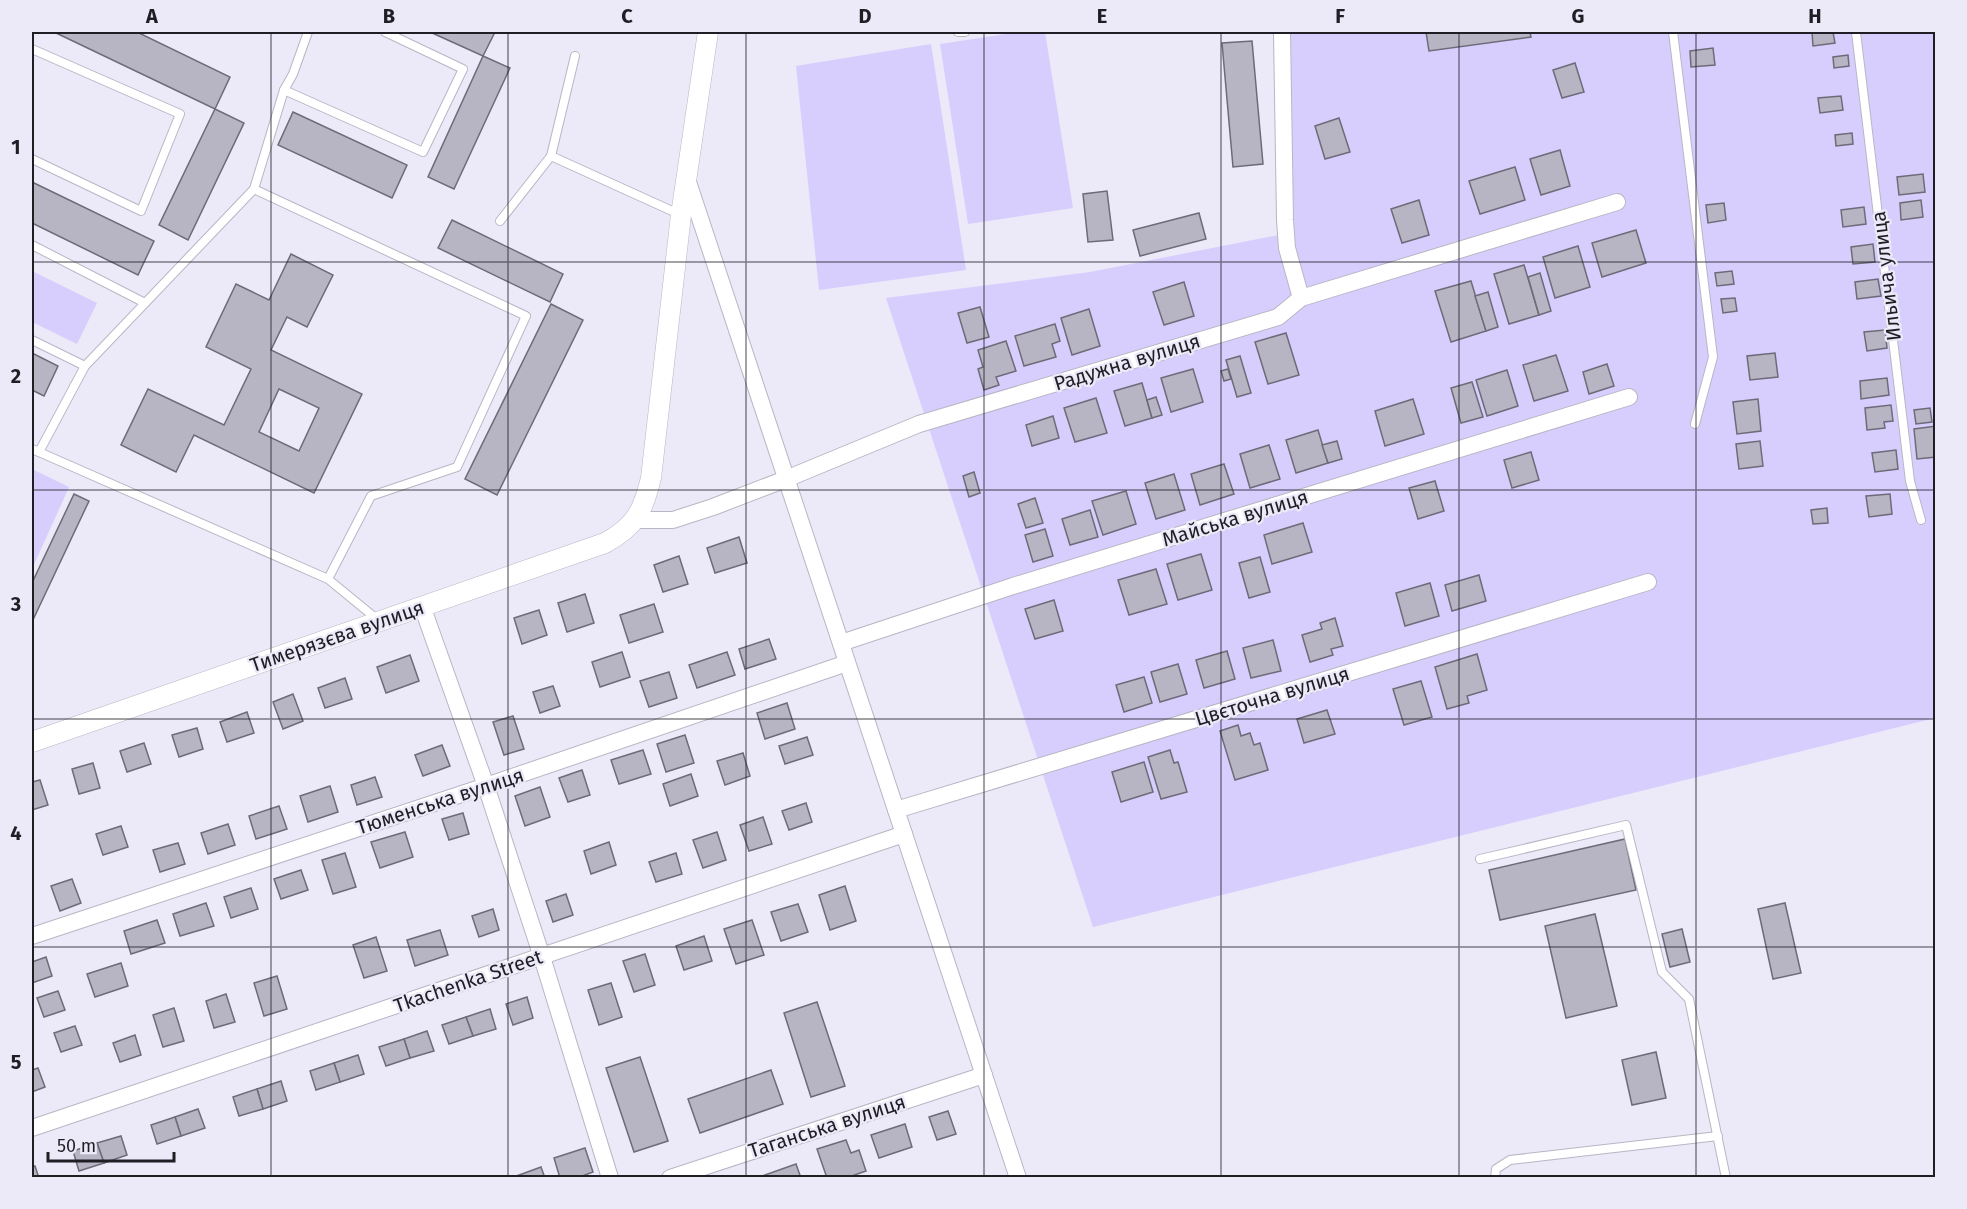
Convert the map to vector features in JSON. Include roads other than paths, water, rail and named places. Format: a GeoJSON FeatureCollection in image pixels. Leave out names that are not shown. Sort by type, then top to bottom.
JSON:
{"type":"FeatureCollection","features":[{"type":"Feature","properties":{"kind":"street"},"geometry":{"type":"LineString","coordinates":[[636,520],[646,500],[651,478],[681,216],[708,32]]}},
{"type":"Feature","properties":{"kind":"street"},"geometry":{"type":"LineString","coordinates":[[1282,32],[1284,220],[1287,248],[1300,298]]}},
{"type":"Feature","properties":{"kind":"street"},"geometry":{"type":"LineString","coordinates":[[686,178],[1018,1178]]}},
{"type":"Feature","properties":{"kind":"street","name":"Радужна вулиця"},"geometry":{"type":"LineString","coordinates":[[636,520],[673,520],[786,479],[919,424],[1278,316],[1300,298],[1617,202]]}},
{"type":"Feature","properties":{"kind":"street","name":"Майська вулиця"},"geometry":{"type":"LineString","coordinates":[[841,643],[1024,583],[1629,397]]}},
{"type":"Feature","properties":{"kind":"street","name":"Тимерязєва вулиця"},"geometry":{"type":"LineString","coordinates":[[32,742],[605,543],[622,534],[636,520]]}},
{"type":"Feature","properties":{"kind":"street","name":"Цвєточна вулиця"},"geometry":{"type":"LineString","coordinates":[[896,810],[1648,582]]}},
{"type":"Feature","properties":{"kind":"street"},"geometry":{"type":"LineString","coordinates":[[422,606],[486,786],[542,957],[610,1178]]}},
{"type":"Feature","properties":{"kind":"street","name":"Тюменська вулиця"},"geometry":{"type":"LineString","coordinates":[[32,936],[486,786],[847,663]]}},
{"type":"Feature","properties":{"kind":"street","name":"Tkachenka Street"},"geometry":{"type":"LineString","coordinates":[[32,1128],[904,834]]}},
{"type":"Feature","properties":{"kind":"street","name":"Таганська вулиця"},"geometry":{"type":"LineString","coordinates":[[670,1178],[984,1075]]}},
{"type":"Feature","properties":{"kind":"lane"},"geometry":{"type":"LineString","coordinates":[[308,32],[293,74],[284,90],[254,189],[85,366],[35,450],[328,579],[378,621]]}},
{"type":"Feature","properties":{"kind":"lane"},"geometry":{"type":"LineString","coordinates":[[284,90],[423,152],[463,69],[385,32]]}},
{"type":"Feature","properties":{"kind":"lane"},"geometry":{"type":"LineString","coordinates":[[958,32],[965,32]]}},
{"type":"Feature","properties":{"kind":"lane"},"geometry":{"type":"LineString","coordinates":[[1673,32],[1713,357],[1695,424]]}},
{"type":"Feature","properties":{"kind":"lane","name":"Ильича улица"},"geometry":{"type":"LineString","coordinates":[[1856,32],[1910,482],[1921,520]]}},
{"type":"Feature","properties":{"kind":"lane"},"geometry":{"type":"LineString","coordinates":[[32,49],[180,114],[141,210],[32,159]]}},
{"type":"Feature","properties":{"kind":"lane"},"geometry":{"type":"LineString","coordinates":[[500,221],[551,156],[575,56]]}},
{"type":"Feature","properties":{"kind":"lane"},"geometry":{"type":"LineString","coordinates":[[551,156],[681,216]]}},
{"type":"Feature","properties":{"kind":"lane"},"geometry":{"type":"LineString","coordinates":[[254,189],[526,316],[457,467],[371,496],[328,579]]}},
{"type":"Feature","properties":{"kind":"lane"},"geometry":{"type":"LineString","coordinates":[[32,246],[145,303]]}},
{"type":"Feature","properties":{"kind":"lane"},"geometry":{"type":"LineString","coordinates":[[32,340],[85,366]]}},
{"type":"Feature","properties":{"kind":"lane"},"geometry":{"type":"LineString","coordinates":[[1480,859],[1626,825],[1662,972],[1689,999],[1726,1178]]}},
{"type":"Feature","properties":{"kind":"lane"},"geometry":{"type":"LineString","coordinates":[[1495,1178],[1496,1169],[1510,1160],[1718,1136]]}}]}
